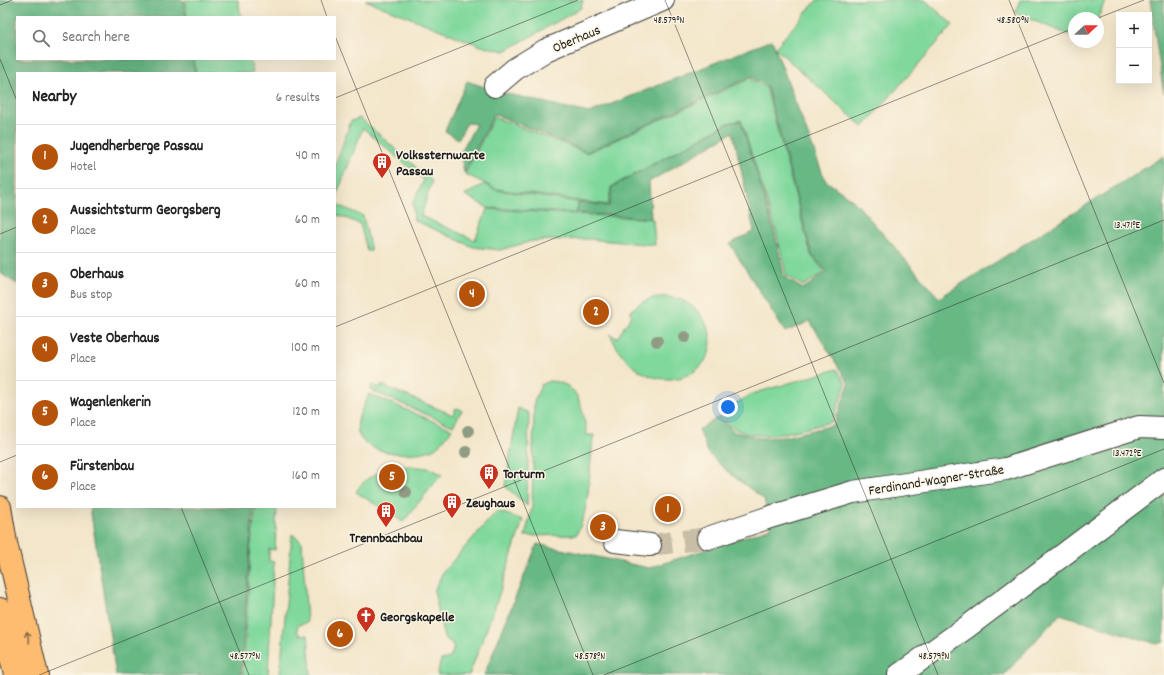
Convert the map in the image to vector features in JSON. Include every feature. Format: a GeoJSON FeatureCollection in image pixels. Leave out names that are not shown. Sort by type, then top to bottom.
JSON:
{"type":"FeatureCollection","features":[{"type":"Feature","properties":{"kind":"main road"},"geometry":{"type":"LineString","coordinates":[[0,507],[6,543],[37,675]]}},
{"type":"Feature","properties":{"kind":"main road"},"geometry":{"type":"LineString","coordinates":[[0,609],[15,675]]}},
{"type":"Feature","properties":{"kind":"street","name":"Oberhaus"},"geometry":{"type":"LineString","coordinates":[[495,86],[515,69],[546,50],[663,0]]}},
{"type":"Feature","properties":{"kind":"street","name":"Ferdinand-Wagner-Straße"},"geometry":{"type":"LineString","coordinates":[[708,538],[852,492],[1006,469],[1139,427],[1164,428]]}},
{"type":"Feature","properties":{"kind":"street"},"geometry":{"type":"LineString","coordinates":[[899,675],[967,627],[1164,478]]}},
{"type":"Feature","properties":{"kind":"street"},"geometry":{"type":"LineString","coordinates":[[615,541],[650,545]]}},
{"type":"Feature","properties":{"kind":"green space"},"geometry":{"type":"Polygon","coordinates":[[[0,0],[183,0],[186,16],[16,16],[16,60],[193,60],[195,72],[16,72],[16,283],[0,273],[0,0]]]}},
{"type":"Feature","properties":{"kind":"green space"},"geometry":{"type":"Polygon","coordinates":[[[185,0],[238,0],[241,16],[187,16],[185,0]]]}},
{"type":"Feature","properties":{"kind":"green space"},"geometry":{"type":"Polygon","coordinates":[[[365,0],[583,0],[581,8],[505,51],[481,46],[365,0]]]}},
{"type":"Feature","properties":{"kind":"green space"},"geometry":{"type":"Polygon","coordinates":[[[817,0],[925,0],[953,25],[863,127],[775,48],[817,0]]]}},
{"type":"Feature","properties":{"kind":"green space"},"geometry":{"type":"Polygon","coordinates":[[[1020,0],[1105,0],[1101,12],[1068,12],[1068,35],[1015,13],[1020,0]]]}},
{"type":"Feature","properties":{"kind":"green space"},"geometry":{"type":"Polygon","coordinates":[[[1150,0],[1164,0],[1164,93],[1162,82],[1150,0]]]}},
{"type":"Feature","properties":{"kind":"green space"},"geometry":{"type":"Polygon","coordinates":[[[772,40],[825,180],[855,202],[939,298],[1164,156],[1164,642],[1157,644],[1060,614],[1004,675],[484,675],[537,544],[649,568],[771,528],[764,499],[729,473],[708,453],[699,430],[720,416],[734,432],[759,438],[784,437],[834,425],[849,384],[810,321],[785,332],[730,244],[754,231],[733,132],[649,182],[651,218],[577,213],[578,202],[609,206],[612,187],[729,123],[741,121],[775,234],[784,277],[803,289],[827,272],[812,255],[767,86],[750,77],[587,152],[494,114],[464,173],[461,152],[476,124],[467,123],[458,139],[445,131],[467,81],[496,91],[589,113],[772,40]]]}},
{"type":"Feature","properties":{"kind":"green space"},"geometry":{"type":"Polygon","coordinates":[[[194,60],[250,60],[253,72],[196,72],[194,60]]]}},
{"type":"Feature","properties":{"kind":"green space"},"geometry":{"type":"Polygon","coordinates":[[[749,79],[766,87],[811,255],[825,272],[803,286],[786,275],[777,234],[741,120],[728,123],[611,187],[608,205],[496,189],[465,174],[494,117],[587,153],[749,79]]]}},
{"type":"Feature","properties":{"kind":"green space"},"geometry":{"type":"Polygon","coordinates":[[[360,118],[432,181],[421,216],[475,240],[487,209],[653,219],[655,245],[586,239],[532,241],[500,250],[473,247],[414,220],[413,202],[424,180],[363,128],[336,196],[336,162],[351,121],[360,118]]]}},
{"type":"Feature","properties":{"kind":"green space"},"geometry":{"type":"Polygon","coordinates":[[[484,184],[496,190],[578,202],[577,213],[488,208],[465,195],[484,184]]]}},
{"type":"Feature","properties":{"kind":"green space"},"geometry":{"type":"Polygon","coordinates":[[[336,204],[363,216],[371,251],[367,251],[360,224],[336,214],[336,204]]]}},
{"type":"Feature","properties":{"kind":"green space"},"geometry":{"type":"Polygon","coordinates":[[[657,297],[675,298],[691,305],[700,314],[710,334],[709,352],[700,367],[685,376],[666,379],[645,374],[626,359],[610,334],[617,338],[632,315],[630,313],[635,307],[642,302],[657,297]]]}},
{"type":"Feature","properties":{"kind":"green space"},"geometry":{"type":"Polygon","coordinates":[[[837,369],[846,384],[832,422],[796,431],[770,435],[758,435],[746,433],[733,428],[720,413],[752,394],[837,369]]]}},
{"type":"Feature","properties":{"kind":"green space"},"geometry":{"type":"Polygon","coordinates":[[[549,381],[568,386],[574,392],[581,407],[587,435],[594,435],[585,512],[576,535],[525,536],[532,508],[534,402],[541,385],[549,381]]]}},
{"type":"Feature","properties":{"kind":"green space"},"geometry":{"type":"Polygon","coordinates":[[[372,385],[380,388],[381,385],[453,415],[456,408],[462,410],[453,426],[370,390],[372,385]]]}},
{"type":"Feature","properties":{"kind":"green space"},"geometry":{"type":"Polygon","coordinates":[[[369,394],[452,429],[438,446],[427,451],[404,454],[392,453],[370,446],[362,440],[357,427],[360,413],[369,394]]]}},
{"type":"Feature","properties":{"kind":"green space"},"geometry":{"type":"Polygon","coordinates":[[[518,408],[529,413],[527,506],[505,486],[518,408]]]}},
{"type":"Feature","properties":{"kind":"green space"},"geometry":{"type":"Polygon","coordinates":[[[409,466],[428,468],[442,474],[403,522],[356,492],[366,480],[372,476],[409,466]]]}},
{"type":"Feature","properties":{"kind":"green space"},"geometry":{"type":"Polygon","coordinates":[[[90,508],[254,508],[241,675],[116,675],[90,508]]]}},
{"type":"Feature","properties":{"kind":"green space"},"geometry":{"type":"Polygon","coordinates":[[[256,508],[277,508],[275,550],[269,549],[269,561],[274,562],[268,675],[243,675],[251,546],[256,508]]]}},
{"type":"Feature","properties":{"kind":"green space"},"geometry":{"type":"Polygon","coordinates":[[[497,511],[523,520],[493,613],[469,675],[437,675],[441,660],[450,658],[454,648],[451,642],[444,638],[434,591],[443,572],[497,511]]]}},
{"type":"Feature","properties":{"kind":"green space"},"geometry":{"type":"Polygon","coordinates":[[[292,534],[302,542],[307,623],[298,625],[297,630],[300,635],[308,635],[311,675],[280,675],[292,534]]]}},
{"type":"Feature","properties":{"kind":"tunnel"},"geometry":{"type":"LineString","coordinates":[[650,545],[708,538]]}},
{"type":"Feature","properties":{"kind":"place","name":"Volkssternwarte Passau"},"geometry":{"type":"Point","coordinates":[382,179]}},
{"type":"Feature","properties":{"kind":"place","name":"Veste Oberhaus"},"geometry":{"type":"Point","coordinates":[472,294]}},
{"type":"Feature","properties":{"kind":"place","name":"Aussichtsturm Georgsberg"},"geometry":{"type":"Point","coordinates":[596,312]}},
{"type":"Feature","properties":{"kind":"place","name":"Wagenlenkerin"},"geometry":{"type":"Point","coordinates":[392,477]}},
{"type":"Feature","properties":{"kind":"place","name":"Torturm"},"geometry":{"type":"Point","coordinates":[489,490]}},
{"type":"Feature","properties":{"kind":"place","name":"Jugendherberge Passau"},"geometry":{"type":"Point","coordinates":[668,509]}},
{"type":"Feature","properties":{"kind":"place","name":"Zeughaus"},"geometry":{"type":"Point","coordinates":[452,519]}},
{"type":"Feature","properties":{"kind":"place","name":"Oberhaus"},"geometry":{"type":"Point","coordinates":[603,527]}},
{"type":"Feature","properties":{"kind":"place","name":"Trennbachbau"},"geometry":{"type":"Point","coordinates":[386,528]}},
{"type":"Feature","properties":{"kind":"place","name":"Georgskapelle"},"geometry":{"type":"Point","coordinates":[366,633]}},
{"type":"Feature","properties":{"kind":"place","name":"Fürstenbau"},"geometry":{"type":"Point","coordinates":[340,634]}}]}
